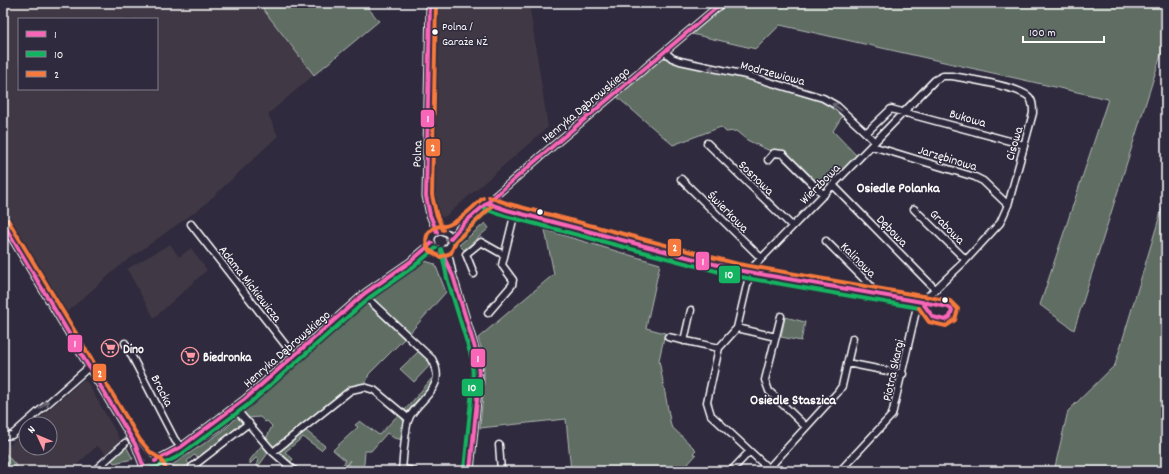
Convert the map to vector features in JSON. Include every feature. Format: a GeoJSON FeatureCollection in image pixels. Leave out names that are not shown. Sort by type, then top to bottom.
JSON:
{"type":"FeatureCollection","features":[{"type":"Feature","properties":{"kind":"street","name":"Polna"},"geometry":{"type":"LineString","coordinates":[[430,3],[426,196],[430,215],[437,232]]}},
{"type":"Feature","properties":{"kind":"street","name":"Henryka Dąbrowskiego"},"geometry":{"type":"LineString","coordinates":[[448,236],[722,3]]}},
{"type":"Feature","properties":{"kind":"street","name":"Modrzewiowa"},"geometry":{"type":"LineString","coordinates":[[664,52],[672,58],[680,61],[746,75],[823,98],[837,106],[866,133],[874,144]]}},
{"type":"Feature","properties":{"kind":"street","name":"Cisowa"},"geometry":{"type":"LineString","coordinates":[[906,111],[935,80],[943,76],[952,76],[1015,90],[1028,96],[1032,102],[1033,113],[1008,205],[1000,223],[936,290],[920,302]]}},
{"type":"Feature","properties":{"kind":"street"},"geometry":{"type":"LineString","coordinates":[[866,133],[891,109],[906,111]]}},
{"type":"Feature","properties":{"kind":"street","name":"Wierzbowa"},"geometry":{"type":"LineString","coordinates":[[750,272],[761,258],[792,226],[906,111]]}},
{"type":"Feature","properties":{"kind":"street","name":"Bukowa"},"geometry":{"type":"LineString","coordinates":[[906,111],[1024,145]]}},
{"type":"Feature","properties":{"kind":"street","name":"Sosnowa"},"geometry":{"type":"LineString","coordinates":[[707,143],[792,226]]}},
{"type":"Feature","properties":{"kind":"street","name":"Jarzębinowa"},"geometry":{"type":"LineString","coordinates":[[874,144],[975,177],[983,181],[1008,205]]}},
{"type":"Feature","properties":{"kind":"street"},"geometry":{"type":"LineString","coordinates":[[768,160],[774,154],[783,154],[824,195]]}},
{"type":"Feature","properties":{"kind":"street","name":"Świerkowa"},"geometry":{"type":"LineString","coordinates":[[681,179],[761,258]]}},
{"type":"Feature","properties":{"kind":"street","name":"Dębowa"},"geometry":{"type":"LineString","coordinates":[[833,185],[936,290]]}},
{"type":"Feature","properties":{"kind":"street"},"geometry":{"type":"LineString","coordinates":[[487,203],[515,212],[677,255],[750,272],[920,302]]}},
{"type":"Feature","properties":{"kind":"street","name":"Grabowa"},"geometry":{"type":"LineString","coordinates":[[914,209],[966,260]]}},
{"type":"Feature","properties":{"kind":"street"},"geometry":{"type":"LineString","coordinates":[[488,313],[512,285],[513,280],[502,265],[515,212]]}},
{"type":"Feature","properties":{"kind":"street"},"geometry":{"type":"LineString","coordinates":[[3,224],[135,444],[142,468]]}},
{"type":"Feature","properties":{"kind":"street","name":"Adama Mickiewicza"},"geometry":{"type":"LineString","coordinates":[[191,224],[294,356]]}},
{"type":"Feature","properties":{"kind":"street"},"geometry":{"type":"LineString","coordinates":[[437,232],[448,236],[450,244],[410,262],[432,243],[432,236],[437,232]]}},
{"type":"Feature","properties":{"kind":"street","name":"Kalinowa"},"geometry":{"type":"LineString","coordinates":[[826,241],[869,284],[873,289],[872,294]]}},
{"type":"Feature","properties":{"kind":"street"},"geometry":{"type":"LineString","coordinates":[[474,274],[466,254],[481,242],[504,255]]}},
{"type":"Feature","properties":{"kind":"street"},"geometry":{"type":"LineString","coordinates":[[432,243],[441,249],[453,276],[475,345],[478,368],[470,471]]}},
{"type":"Feature","properties":{"kind":"street","name":"Henryka Dąbrowskiego"},"geometry":{"type":"LineString","coordinates":[[160,470],[179,449],[234,407],[366,293],[410,262]]}},
{"type":"Feature","properties":{"kind":"street"},"geometry":{"type":"LineString","coordinates":[[750,272],[737,328],[719,348],[707,402],[711,415],[770,470],[842,386],[853,338]]}},
{"type":"Feature","properties":{"kind":"street"},"geometry":{"type":"LineString","coordinates":[[366,293],[368,299],[432,359],[435,366],[436,376],[433,389],[409,419],[402,470],[414,471]]}},
{"type":"Feature","properties":{"kind":"street","name":"Piotra Skargi"},"geometry":{"type":"LineString","coordinates":[[840,471],[892,415],[920,302]]}},
{"type":"Feature","properties":{"kind":"street"},"geometry":{"type":"LineString","coordinates":[[684,341],[691,310]]}},
{"type":"Feature","properties":{"kind":"street"},"geometry":{"type":"LineString","coordinates":[[781,316],[766,380],[769,391],[806,427]]}},
{"type":"Feature","properties":{"kind":"street"},"geometry":{"type":"LineString","coordinates":[[737,328],[776,337]]}},
{"type":"Feature","properties":{"kind":"street"},"geometry":{"type":"LineString","coordinates":[[668,337],[719,348]]}},
{"type":"Feature","properties":{"kind":"street","name":"Bracka"},"geometry":{"type":"LineString","coordinates":[[125,343],[179,449]]}},
{"type":"Feature","properties":{"kind":"street"},"geometry":{"type":"LineString","coordinates":[[847,363],[903,374]]}},
{"type":"Feature","properties":{"kind":"street"},"geometry":{"type":"LineString","coordinates":[[3,436],[12,435],[89,367]]}},
{"type":"Feature","properties":{"kind":"street"},"geometry":{"type":"LineString","coordinates":[[273,452],[351,390],[364,387],[374,390],[409,419]]}},
{"type":"Feature","properties":{"kind":"street"},"geometry":{"type":"LineString","coordinates":[[234,407],[273,452],[295,471]]}},
{"type":"Feature","properties":{"kind":"street"},"geometry":{"type":"LineString","coordinates":[[192,468],[249,423]]}},
{"type":"Feature","properties":{"kind":"street"},"geometry":{"type":"LineString","coordinates":[[94,471],[125,443]]}},
{"type":"Feature","properties":{"kind":"street"},"geometry":{"type":"LineString","coordinates":[[135,444],[160,470]]}},
{"type":"Feature","properties":{"kind":"street"},"geometry":{"type":"LineString","coordinates":[[499,445],[501,471]]}},
{"type":"Feature","properties":{"kind":"street","name":"Henryka Dąbrowskiego"},"geometry":{"type":"LineString","coordinates":[[142,468],[153,461],[179,449]]}},
{"type":"Feature","properties":{"kind":"street"},"geometry":{"type":"LineString","coordinates":[[731,471],[749,452]]}},
{"type":"Feature","properties":{"kind":"shaded area"},"geometry":{"type":"Polygon","coordinates":[[[3,3],[266,3],[263,9],[314,75],[268,114],[278,136],[202,207],[122,264],[60,318],[3,223],[3,3]]]}},
{"type":"Feature","properties":{"kind":"shaded area"},"geometry":{"type":"Polygon","coordinates":[[[266,3],[364,3],[379,21],[314,75],[263,9],[266,3]]]}},
{"type":"Feature","properties":{"kind":"shaded area"},"geometry":{"type":"Polygon","coordinates":[[[431,3],[529,3],[548,127],[446,216],[437,219],[430,215],[427,160],[431,3]]]}},
{"type":"Feature","properties":{"kind":"shaded area"},"geometry":{"type":"Polygon","coordinates":[[[729,3],[1166,3],[1166,39],[1074,330],[1040,305],[1108,99],[780,25],[756,49],[692,34],[729,3]]]}},
{"type":"Feature","properties":{"kind":"shaded area"},"geometry":{"type":"Polygon","coordinates":[[[663,58],[747,77],[820,99],[843,115],[833,131],[857,156],[823,190],[784,152],[768,150],[747,140],[736,131],[726,132],[721,127],[673,145],[616,96],[663,58]]]}},
{"type":"Feature","properties":{"kind":"shaded area"},"geometry":{"type":"Polygon","coordinates":[[[1166,195],[1166,471],[1054,471],[1068,411],[1115,365],[1166,195]]]}},
{"type":"Feature","properties":{"kind":"shaded area"},"geometry":{"type":"Polygon","coordinates":[[[485,223],[489,228],[464,250],[459,245],[485,223]]]}},
{"type":"Feature","properties":{"kind":"shaded area"},"geometry":{"type":"Polygon","coordinates":[[[545,230],[660,264],[646,328],[665,333],[659,360],[671,426],[696,450],[693,453],[696,455],[687,465],[690,468],[687,471],[571,471],[566,419],[480,428],[484,371],[478,338],[554,274],[545,230]]]}},
{"type":"Feature","properties":{"kind":"shaded area"},"geometry":{"type":"Polygon","coordinates":[[[170,244],[179,257],[191,248],[207,270],[154,318],[127,269],[170,244]]]}},
{"type":"Feature","properties":{"kind":"shaded area"},"geometry":{"type":"Polygon","coordinates":[[[425,261],[435,264],[446,292],[408,335],[371,298],[425,261]]]}},
{"type":"Feature","properties":{"kind":"shaded area"},"geometry":{"type":"Polygon","coordinates":[[[364,301],[404,339],[369,374],[365,385],[354,386],[276,446],[271,447],[266,439],[272,426],[260,417],[248,418],[243,412],[243,407],[345,315],[364,301]]]}},
{"type":"Feature","properties":{"kind":"shaded area"},"geometry":{"type":"Polygon","coordinates":[[[785,317],[805,322],[801,341],[781,337],[785,317]]]}},
{"type":"Feature","properties":{"kind":"shaded area"},"geometry":{"type":"Polygon","coordinates":[[[419,351],[432,363],[414,382],[400,369],[419,351]]]}},
{"type":"Feature","properties":{"kind":"shaded area"},"geometry":{"type":"Polygon","coordinates":[[[432,378],[430,387],[410,412],[400,410],[402,408],[405,410],[432,378]]]}},
{"type":"Feature","properties":{"kind":"shaded area"},"geometry":{"type":"Polygon","coordinates":[[[83,380],[87,382],[121,441],[106,454],[97,446],[70,471],[3,471],[3,451],[18,437],[18,456],[58,456],[58,416],[42,416],[83,380]]]}},
{"type":"Feature","properties":{"kind":"shaded area"},"geometry":{"type":"Polygon","coordinates":[[[239,415],[243,425],[200,458],[194,455],[187,461],[189,464],[180,470],[172,465],[223,431],[239,415]]]}},
{"type":"Feature","properties":{"kind":"shaded area"},"geometry":{"type":"Polygon","coordinates":[[[398,415],[402,418],[405,425],[401,426],[401,431],[404,431],[403,440],[394,438],[387,433],[371,451],[365,451],[364,464],[358,471],[349,465],[343,471],[350,460],[342,471],[337,471],[346,461],[333,450],[358,427],[355,425],[360,421],[379,435],[398,415]]]}},
{"type":"Feature","properties":{"kind":"shaded area"},"geometry":{"type":"Polygon","coordinates":[[[226,419],[229,423],[222,430],[169,462],[226,419]]]}},
{"type":"Feature","properties":{"kind":"shaded area"},"geometry":{"type":"Polygon","coordinates":[[[305,430],[325,446],[321,450],[303,437],[285,452],[293,459],[290,463],[279,453],[279,451],[305,430]]]}},
{"type":"Feature","properties":{"kind":"shaded area"},"geometry":{"type":"Polygon","coordinates":[[[262,445],[268,453],[258,467],[256,465],[259,461],[256,458],[250,464],[250,460],[262,445]]]}},
{"type":"Feature","properties":{"kind":"shaded area"},"geometry":{"type":"Polygon","coordinates":[[[126,446],[133,459],[114,463],[111,459],[126,446]]]}},
{"type":"Feature","properties":{"kind":"shaded area"},"geometry":{"type":"Polygon","coordinates":[[[3,451],[21,471],[3,471],[3,451]]]}},
{"type":"Feature","properties":{"kind":"transit line","name":"1"},"geometry":{"type":"LineString","coordinates":[[430,3],[426,196],[430,215],[437,232]]}},
{"type":"Feature","properties":{"kind":"transit line","name":"2"},"geometry":{"type":"LineString","coordinates":[[436,3],[432,195],[436,213],[443,230]]}},
{"type":"Feature","properties":{"kind":"transit line","name":"1"},"geometry":{"type":"LineString","coordinates":[[450,239],[464,223],[541,156],[722,3]]}},
{"type":"Feature","properties":{"kind":"transit line","name":"2"},"geometry":{"type":"LineString","coordinates":[[489,197],[509,204],[738,264],[922,296]]}},
{"type":"Feature","properties":{"kind":"transit line","name":"2"},"geometry":{"type":"LineString","coordinates":[[483,198],[455,222],[450,225],[433,228],[426,239],[429,250],[440,257],[451,253],[456,241],[491,207]]}},
{"type":"Feature","properties":{"kind":"transit line","name":"1"},"geometry":{"type":"LineString","coordinates":[[487,203],[507,210],[737,270],[922,302]]}},
{"type":"Feature","properties":{"kind":"transit line","name":"10"},"geometry":{"type":"LineString","coordinates":[[454,243],[491,207]]}},
{"type":"Feature","properties":{"kind":"transit line","name":"10"},"geometry":{"type":"LineString","coordinates":[[485,209],[505,216],[735,276],[919,308]]}},
{"type":"Feature","properties":{"kind":"transit line","name":"2"},"geometry":{"type":"LineString","coordinates":[[8,220],[140,440],[151,453],[161,459],[166,469]]}},
{"type":"Feature","properties":{"kind":"transit line","name":"1"},"geometry":{"type":"LineString","coordinates":[[3,223],[135,444],[143,465]]}},
{"type":"Feature","properties":{"kind":"transit line","name":"1"},"geometry":{"type":"LineString","coordinates":[[155,461],[181,447],[245,399],[365,293],[410,262],[432,243]]}},
{"type":"Feature","properties":{"kind":"transit line","name":"10"},"geometry":{"type":"LineString","coordinates":[[148,471],[150,468],[157,467],[179,456],[249,404],[369,298],[413,267],[436,248]]}},
{"type":"Feature","properties":{"kind":"transit line","name":"10"},"geometry":{"type":"LineString","coordinates":[[441,249],[447,278],[472,359],[473,380],[464,470]]}},
{"type":"Feature","properties":{"kind":"transit line","name":"1"},"geometry":{"type":"LineString","coordinates":[[441,251],[453,276],[478,358],[479,380],[470,471]]}},
{"type":"Feature","properties":{"kind":"transit line","name":"2"},"geometry":{"type":"LineString","coordinates":[[919,308],[929,322],[946,326],[955,320],[958,309],[950,301],[924,296]]}},
{"type":"Feature","properties":{"kind":"transit line","name":"1"},"geometry":{"type":"LineString","coordinates":[[922,302],[948,307],[952,310],[950,317],[945,320],[933,317],[922,302]]}},
{"type":"Feature","properties":{"kind":"place","name":"Polna / Garaże NŻ"},"geometry":{"type":"Point","coordinates":[435,32]}},
{"type":"Feature","properties":{"kind":"place","name":"Dino"},"geometry":{"type":"Point","coordinates":[110,348]}},
{"type":"Feature","properties":{"kind":"place","name":"Biedronka"},"geometry":{"type":"Point","coordinates":[190,356]}},
{"type":"Feature","properties":{"kind":"district","name":"Osiedle Polanka"},"geometry":{"type":"Point","coordinates":[898,187]}},
{"type":"Feature","properties":{"kind":"district","name":"Osiedle Staszica"},"geometry":{"type":"Point","coordinates":[793,399]}}]}
